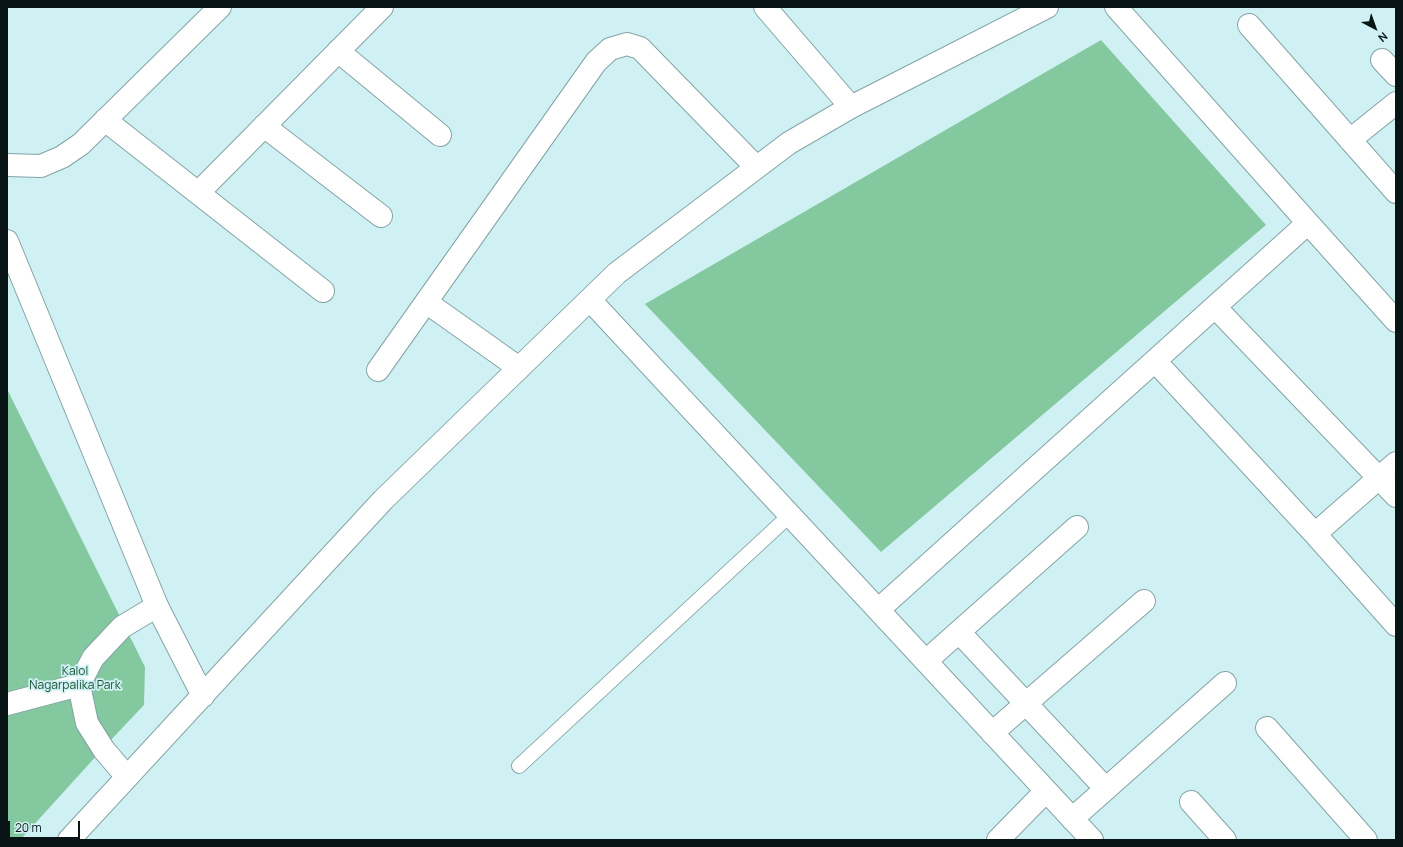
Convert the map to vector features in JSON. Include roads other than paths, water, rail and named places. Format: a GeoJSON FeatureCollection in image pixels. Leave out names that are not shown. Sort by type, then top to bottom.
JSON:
{"type":"FeatureCollection","features":[{"type":"Feature","properties":{"kind":"street"},"geometry":{"type":"LineString","coordinates":[[7,165],[41,166],[62,157],[81,144],[220,7]]}},
{"type":"Feature","properties":{"kind":"street"},"geometry":{"type":"LineString","coordinates":[[198,193],[382,7]]}},
{"type":"Feature","properties":{"kind":"street"},"geometry":{"type":"LineString","coordinates":[[765,7],[851,107]]}},
{"type":"Feature","properties":{"kind":"street"},"geometry":{"type":"LineString","coordinates":[[69,840],[383,500],[618,273],[788,143],[851,107],[1047,7]]}},
{"type":"Feature","properties":{"kind":"street"},"geometry":{"type":"LineString","coordinates":[[1116,7],[1396,321]]}},
{"type":"Feature","properties":{"kind":"street"},"geometry":{"type":"LineString","coordinates":[[1249,25],[1396,192]]}},
{"type":"Feature","properties":{"kind":"street"},"geometry":{"type":"LineString","coordinates":[[378,370],[596,62],[610,49],[627,44],[640,48],[756,167]]}},
{"type":"Feature","properties":{"kind":"street"},"geometry":{"type":"LineString","coordinates":[[338,51],[440,135]]}},
{"type":"Feature","properties":{"kind":"street"},"geometry":{"type":"LineString","coordinates":[[1350,140],[1396,103]]}},
{"type":"Feature","properties":{"kind":"street"},"geometry":{"type":"LineString","coordinates":[[105,120],[323,291]]}},
{"type":"Feature","properties":{"kind":"street"},"geometry":{"type":"LineString","coordinates":[[264,126],[381,216]]}},
{"type":"Feature","properties":{"kind":"street"},"geometry":{"type":"LineString","coordinates":[[878,610],[1308,224]]}},
{"type":"Feature","properties":{"kind":"street"},"geometry":{"type":"LineString","coordinates":[[7,241],[157,606],[203,696]]}},
{"type":"Feature","properties":{"kind":"street"},"geometry":{"type":"LineString","coordinates":[[590,300],[1092,840]]}},
{"type":"Feature","properties":{"kind":"street"},"geometry":{"type":"LineString","coordinates":[[426,302],[519,368]]}},
{"type":"Feature","properties":{"kind":"street"},"geometry":{"type":"LineString","coordinates":[[1215,307],[1396,496]]}},
{"type":"Feature","properties":{"kind":"street"},"geometry":{"type":"LineString","coordinates":[[1155,361],[1315,534],[1396,626]]}},
{"type":"Feature","properties":{"kind":"street"},"geometry":{"type":"LineString","coordinates":[[1315,534],[1396,463]]}},
{"type":"Feature","properties":{"kind":"street"},"geometry":{"type":"LineString","coordinates":[[926,661],[1077,527]]}},
{"type":"Feature","properties":{"kind":"street"},"geometry":{"type":"LineString","coordinates":[[992,733],[1144,601]]}},
{"type":"Feature","properties":{"kind":"street"},"geometry":{"type":"LineString","coordinates":[[127,777],[104,750],[87,723],[79,685],[93,658],[122,627],[157,606]]}},
{"type":"Feature","properties":{"kind":"street"},"geometry":{"type":"LineString","coordinates":[[959,632],[1106,789]]}},
{"type":"Feature","properties":{"kind":"street"},"geometry":{"type":"LineString","coordinates":[[1072,819],[1225,682]]}},
{"type":"Feature","properties":{"kind":"street"},"geometry":{"type":"LineString","coordinates":[[7,704],[79,685]]}},
{"type":"Feature","properties":{"kind":"street"},"geometry":{"type":"LineString","coordinates":[[1267,728],[1366,840]]}},
{"type":"Feature","properties":{"kind":"street"},"geometry":{"type":"LineString","coordinates":[[998,840],[1046,791]]}},
{"type":"Feature","properties":{"kind":"street"},"geometry":{"type":"LineString","coordinates":[[1191,802],[1225,840]]}},
{"type":"Feature","properties":{"kind":"lane"},"geometry":{"type":"LineString","coordinates":[[519,766],[790,515]]}},
{"type":"Feature","properties":{"kind":"park label","name":"Kalol Nagarpalika Park"},"geometry":{"type":"Point","coordinates":[75,679]}}]}
